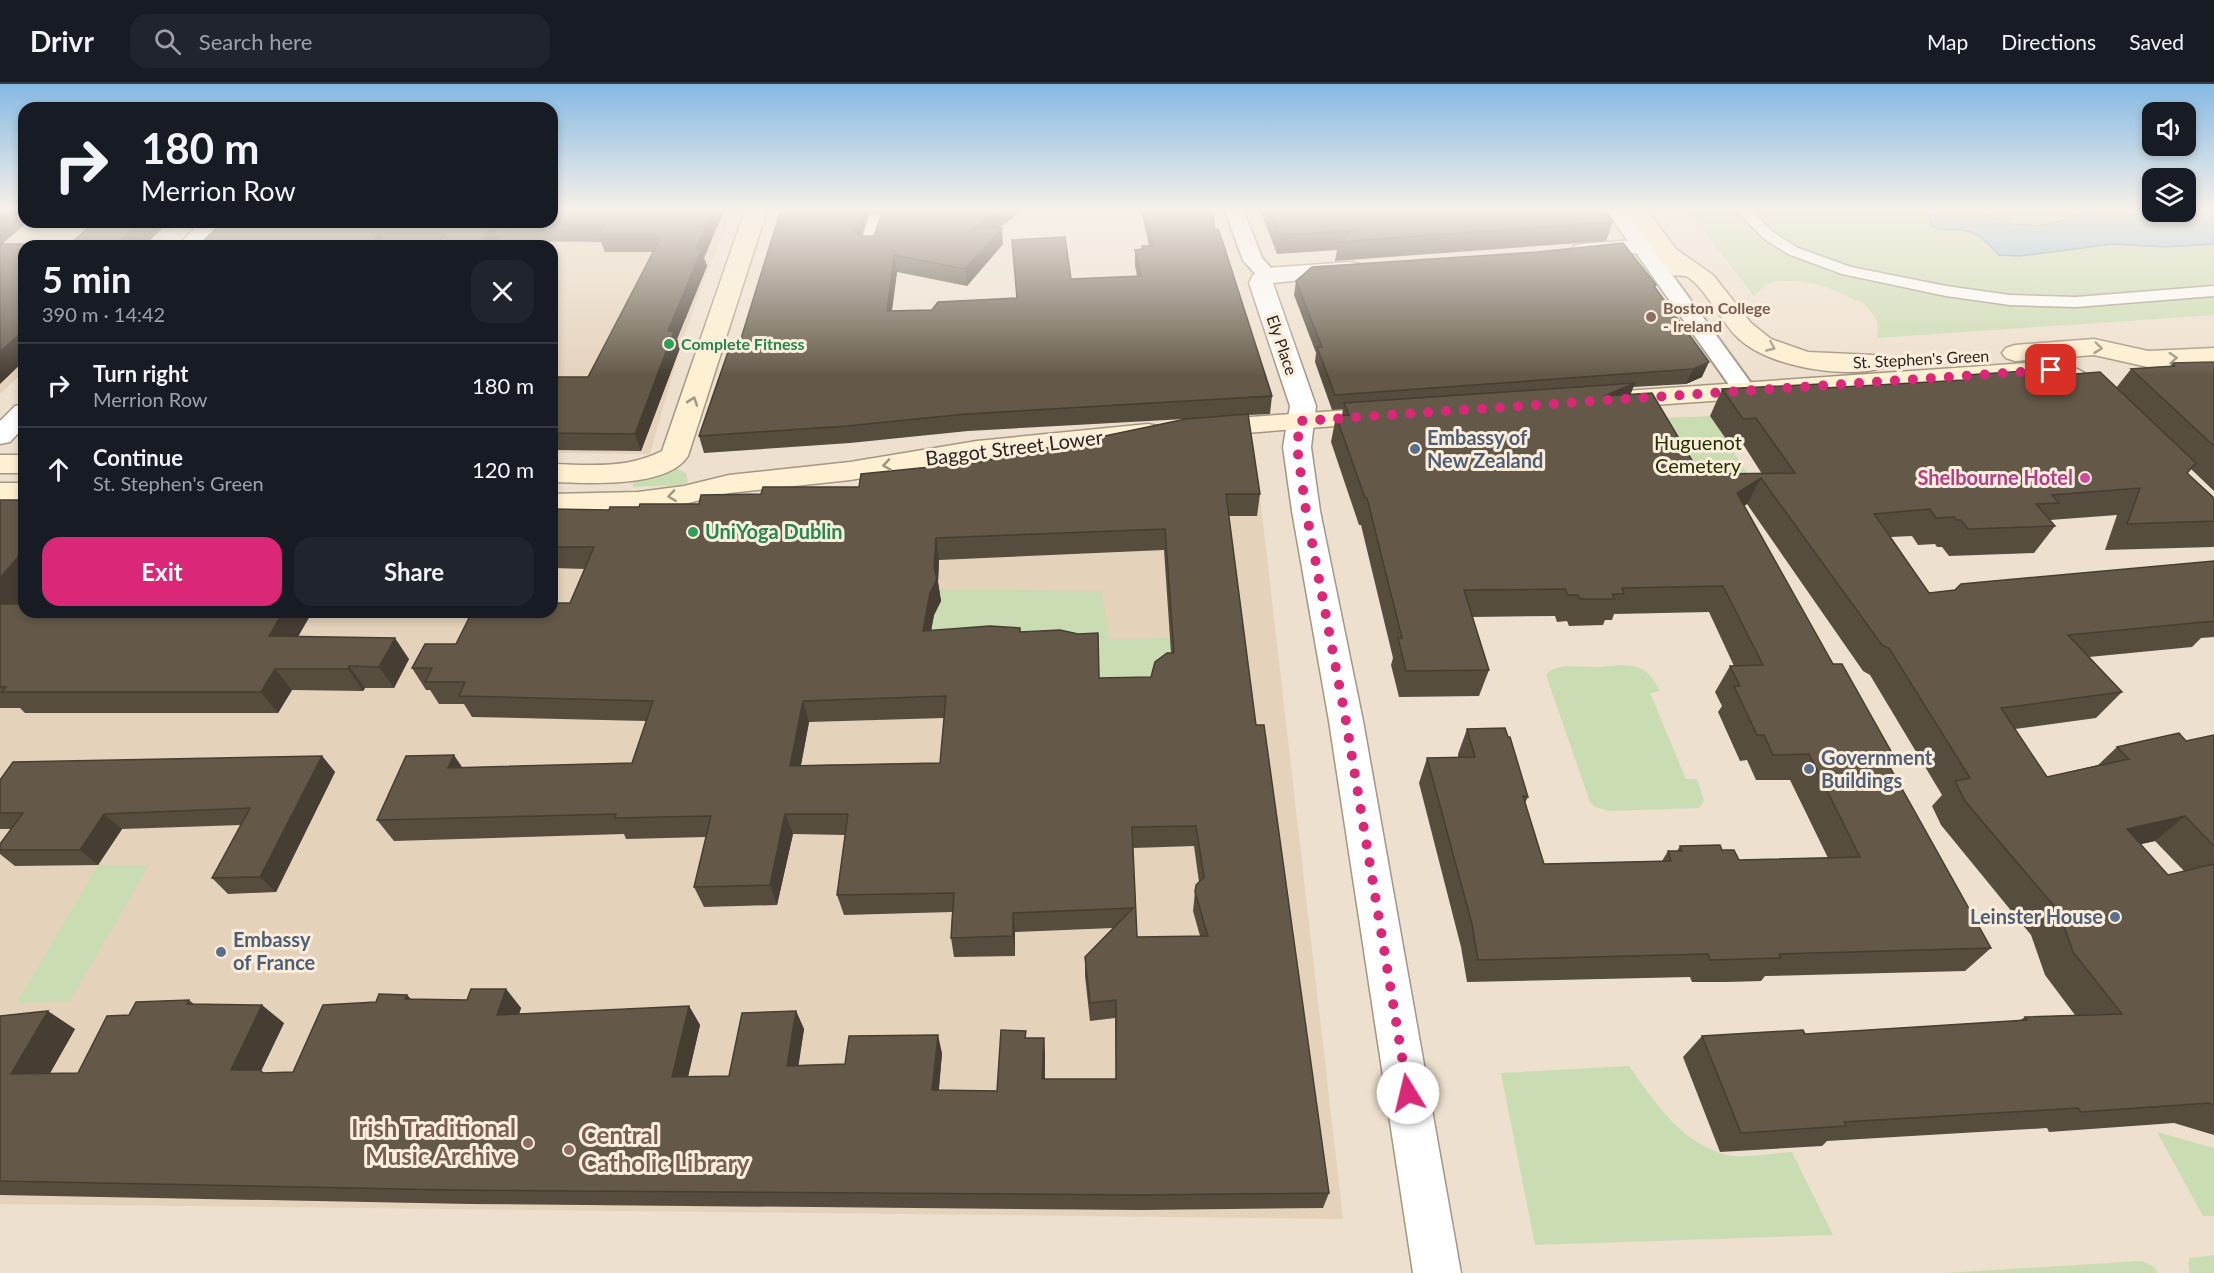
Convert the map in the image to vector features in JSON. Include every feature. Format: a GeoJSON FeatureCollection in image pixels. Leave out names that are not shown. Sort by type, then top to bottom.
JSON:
{"type":"FeatureCollection","features":[{"type":"Feature","properties":{"kind":"main road"},"geometry":{"type":"LineString","coordinates":[[558,472],[628,475],[656,466],[674,456],[738,265]]}},
{"type":"Feature","properties":{"kind":"main road","name":"St. Stephen's Green"},"geometry":{"type":"LineString","coordinates":[[1670,265],[1756,372],[1745,391]]}},
{"type":"Feature","properties":{"kind":"main road","name":"St. Stephen's Green"},"geometry":{"type":"LineString","coordinates":[[1683,265],[1706,280],[1749,335],[1770,347],[1818,361],[1858,363],[2084,347],[2104,348],[2148,359],[2214,356]]}},
{"type":"Feature","properties":{"kind":"main road","name":"St. Stephen's Green"},"geometry":{"type":"LineString","coordinates":[[1745,391],[2040,370],[2061,372],[2088,388],[2053,362],[2021,353]]}},
{"type":"Feature","properties":{"kind":"main road"},"geometry":{"type":"LineString","coordinates":[[1582,402],[1745,391]]}},
{"type":"Feature","properties":{"kind":"main road","name":"Baggot Street Lower"},"geometry":{"type":"LineString","coordinates":[[558,503],[638,501],[684,495],[729,484],[850,471],[977,450],[1101,436],[1404,414]]}},
{"type":"Feature","properties":{"kind":"main road","name":"Baggot Street Lower"},"geometry":{"type":"LineString","coordinates":[[674,456],[686,466],[729,484]]}},
{"type":"Feature","properties":{"kind":"main road"},"geometry":{"type":"LineString","coordinates":[[0,464],[18,464]]}},
{"type":"Feature","properties":{"kind":"main road"},"geometry":{"type":"LineString","coordinates":[[0,492],[18,492]]}},
{"type":"Feature","properties":{"kind":"street"},"geometry":{"type":"LineString","coordinates":[[1258,265],[1267,275],[1371,267]]}},
{"type":"Feature","properties":{"kind":"street"},"geometry":{"type":"LineString","coordinates":[[1830,265],[1918,286],[2010,300],[2076,302],[2214,291]]}},
{"type":"Feature","properties":{"kind":"street"},"geometry":{"type":"LineString","coordinates":[[1826,284],[1837,268]]}},
{"type":"Feature","properties":{"kind":"street","name":"Ely Place"},"geometry":{"type":"LineString","coordinates":[[1267,275],[1261,283],[1303,406],[1300,421]]}},
{"type":"Feature","properties":{"kind":"street"},"geometry":{"type":"LineString","coordinates":[[0,436],[18,418]]}},
{"type":"Feature","properties":{"kind":"street"},"geometry":{"type":"LineString","coordinates":[[1300,421],[1297,447],[1306,511],[1346,721],[1437,1273]]}},
{"type":"Feature","properties":{"kind":"shaded area"},"geometry":{"type":"Polygon","coordinates":[[[0,265],[18,265],[18,377],[0,394],[0,265]]]}},
{"type":"Feature","properties":{"kind":"shaded area"},"geometry":{"type":"Polygon","coordinates":[[[558,265],[710,265],[680,348],[650,454],[558,453],[558,265]]]}},
{"type":"Feature","properties":{"kind":"shaded area"},"geometry":{"type":"Polygon","coordinates":[[[1254,444],[1343,1219],[0,1204],[0,513],[18,514],[18,618],[558,618],[558,524],[1212,445],[1254,444]]]}},
{"type":"Feature","properties":{"kind":"green space"},"geometry":{"type":"Polygon","coordinates":[[[1730,265],[2214,265],[2214,315],[1877,338],[1877,321],[1859,300],[1855,301],[1826,287],[1805,282],[1771,282],[1754,296],[1730,265]]]}},
{"type":"Feature","properties":{"kind":"green space","name":"Huguenot Cemetery"},"geometry":{"type":"Polygon","coordinates":[[[1710,416],[1759,491],[1681,490],[1641,419],[1710,416]]]}},
{"type":"Feature","properties":{"kind":"green space"},"geometry":{"type":"Polygon","coordinates":[[[674,467],[686,473],[688,482],[681,485],[633,487],[634,479],[674,467]]]}},
{"type":"Feature","properties":{"kind":"green space"},"geometry":{"type":"Polygon","coordinates":[[[937,589],[1102,591],[1109,639],[1170,638],[1173,675],[1153,689],[927,653],[934,615],[941,601],[937,589]]]}},
{"type":"Feature","properties":{"kind":"green space"},"geometry":{"type":"Polygon","coordinates":[[[1633,666],[1640,668],[1654,680],[1660,691],[1650,693],[1686,779],[1697,779],[1704,801],[1699,808],[1609,811],[1595,807],[1590,802],[1546,675],[1561,667],[1633,666]]]}},
{"type":"Feature","properties":{"kind":"green space"},"geometry":{"type":"Polygon","coordinates":[[[98,865],[149,865],[70,1001],[17,1003],[98,865]]]}},
{"type":"Feature","properties":{"kind":"green space"},"geometry":{"type":"Polygon","coordinates":[[[1629,1066],[1670,1120],[1682,1131],[1710,1149],[1727,1155],[1741,1156],[1792,1152],[1833,1235],[1535,1245],[1501,1073],[1629,1066]]]}},
{"type":"Feature","properties":{"kind":"green space"},"geometry":{"type":"Polygon","coordinates":[[[2157,1132],[2214,1148],[2214,1216],[2203,1216],[2157,1132]]]}},
{"type":"Feature","properties":{"kind":"green space"},"geometry":{"type":"Polygon","coordinates":[[[2214,1255],[2214,1273],[2190,1273],[2188,1263],[2190,1258],[2214,1255]]]}},
{"type":"Feature","properties":{"kind":"green space"},"geometry":{"type":"Polygon","coordinates":[[[2142,1261],[2154,1267],[2158,1273],[1946,1273],[2142,1261]]]}},
{"type":"Feature","properties":{"kind":"building"},"geometry":{"type":"Polygon","coordinates":[[[0,265],[18,265],[18,336],[0,352],[0,265]]]}},
{"type":"Feature","properties":{"kind":"building"},"geometry":{"type":"Polygon","coordinates":[[[646,265],[695,265],[668,331],[674,331],[635,434],[558,433],[558,377],[588,377],[646,265]]]}},
{"type":"Feature","properties":{"kind":"building"},"geometry":{"type":"Polygon","coordinates":[[[764,265],[893,265],[887,311],[932,310],[938,302],[1017,298],[1014,265],[1069,265],[1071,279],[1141,276],[1139,265],[1230,265],[1272,396],[966,414],[847,426],[699,436],[730,346],[739,345],[764,265]]]}},
{"type":"Feature","properties":{"kind":"building"},"geometry":{"type":"Polygon","coordinates":[[[947,265],[968,265],[965,269],[947,265]]]}},
{"type":"Feature","properties":{"kind":"building"},"geometry":{"type":"Polygon","coordinates":[[[1641,265],[1709,362],[1693,369],[1335,395],[1317,347],[1322,347],[1296,281],[1312,267],[1641,265]]]}},
{"type":"Feature","properties":{"kind":"building"},"geometry":{"type":"Polygon","coordinates":[[[2214,362],[2214,446],[2131,369],[2175,366],[2172,363],[2214,362]]]}},
{"type":"Feature","properties":{"kind":"building"},"geometry":{"type":"Polygon","coordinates":[[[2064,370],[2074,374],[2100,372],[2196,463],[2187,473],[2214,498],[2214,521],[2127,524],[2140,488],[2052,495],[2059,503],[2036,504],[2055,526],[1968,529],[1961,520],[1956,520],[1954,517],[1936,518],[1930,509],[1874,514],[1929,593],[1955,590],[1961,584],[2214,561],[2214,621],[2068,635],[2122,692],[2001,708],[2047,777],[2129,759],[2117,747],[2179,733],[2186,741],[2214,735],[2214,846],[2185,816],[2127,829],[2168,875],[2214,864],[2214,1105],[2209,1103],[2081,1112],[2078,1108],[1844,1122],[1846,1126],[1741,1133],[1702,1036],[1803,1030],[1805,1034],[2027,1020],[2025,1017],[2122,1014],[2073,952],[2059,912],[1965,801],[1955,781],[1970,778],[1889,648],[1882,645],[1761,478],[1737,493],[1833,664],[1842,664],[1892,753],[1882,753],[1991,948],[1779,954],[1781,958],[1710,960],[1708,954],[1478,960],[1472,924],[1427,758],[1475,757],[1467,729],[1505,728],[1510,737],[1528,797],[1523,796],[1544,864],[1671,861],[1668,851],[1682,851],[1680,846],[1720,845],[1722,850],[1734,850],[1739,860],[1860,857],[1809,754],[1773,755],[1764,735],[1757,735],[1734,686],[1740,686],[1730,666],[1763,665],[1723,586],[1622,588],[1624,594],[1612,594],[1615,599],[1580,599],[1578,595],[1568,595],[1565,589],[1464,590],[1489,670],[1406,671],[1398,638],[1402,638],[1367,498],[1365,498],[1336,416],[1349,415],[1344,403],[1635,383],[1604,396],[1652,393],[1700,474],[1795,473],[1756,418],[1743,419],[1722,389],[1821,384],[1825,388],[1964,380],[1967,375],[2064,370]]]}},
{"type":"Feature","properties":{"kind":"building"},"geometry":{"type":"Polygon","coordinates":[[[1248,414],[1260,494],[1226,494],[1256,725],[1264,725],[1329,1193],[1142,1195],[452,1190],[0,1181],[0,1016],[48,1011],[11,1074],[78,1073],[107,1016],[129,1015],[136,1002],[189,1000],[187,1004],[262,1005],[231,1070],[260,1070],[263,1073],[293,1072],[323,1005],[376,1002],[379,994],[407,995],[405,999],[467,1000],[471,989],[506,989],[497,1015],[689,1006],[672,1077],[729,1076],[742,1013],[796,1011],[787,1066],[845,1064],[849,1036],[938,1035],[932,1090],[997,1091],[1001,1030],[1026,1031],[1025,1038],[1044,1038],[1042,1079],[1116,1079],[1116,1000],[1090,1003],[1085,957],[1133,908],[1013,913],[1013,936],[951,938],[954,893],[837,895],[848,814],[785,814],[770,885],[694,887],[711,816],[615,818],[616,814],[377,820],[406,756],[454,755],[448,768],[632,763],[653,701],[459,696],[465,682],[425,682],[432,668],[412,668],[425,644],[456,644],[469,618],[558,618],[558,603],[570,603],[594,547],[558,547],[558,509],[609,510],[610,507],[639,507],[640,504],[699,504],[701,495],[761,494],[763,487],[859,487],[861,474],[980,462],[1186,419],[1248,414]],[[1165,529],[936,538],[934,567],[937,579],[930,593],[923,631],[990,626],[1020,628],[1020,632],[1060,630],[1078,634],[1098,633],[1099,678],[1151,677],[1155,662],[1167,653],[1174,653],[1165,529]],[[946,696],[803,701],[790,766],[940,763],[946,696]],[[1196,826],[1132,827],[1137,937],[1208,936],[1195,892],[1196,885],[1204,877],[1196,826]]]}},
{"type":"Feature","properties":{"kind":"building"},"geometry":{"type":"Polygon","coordinates":[[[0,500],[18,500],[18,557],[0,578],[0,500]]]}},
{"type":"Feature","properties":{"kind":"building"},"geometry":{"type":"Polygon","coordinates":[[[0,604],[18,604],[18,618],[280,618],[269,636],[395,638],[379,667],[275,669],[261,692],[2,692],[6,687],[0,687],[0,604]]]}},
{"type":"Feature","properties":{"kind":"building"},"geometry":{"type":"Polygon","coordinates":[[[322,756],[260,877],[212,878],[250,808],[104,814],[80,850],[0,850],[0,844],[23,813],[0,813],[0,780],[13,762],[322,756]]]}},
{"type":"Feature","properties":{"kind":"place","name":"Boston College - Ireland"},"geometry":{"type":"Point","coordinates":[1651,317]}},
{"type":"Feature","properties":{"kind":"place","name":"Complete Fitness"},"geometry":{"type":"Point","coordinates":[669,344]}},
{"type":"Feature","properties":{"kind":"place","name":"Embassy of New Zealand"},"geometry":{"type":"Point","coordinates":[1415,449]}},
{"type":"Feature","properties":{"kind":"place","name":"Shelbourne Hotel"},"geometry":{"type":"Point","coordinates":[2085,478]}},
{"type":"Feature","properties":{"kind":"place","name":"UniYoga Dublin"},"geometry":{"type":"Point","coordinates":[693,532]}},
{"type":"Feature","properties":{"kind":"place","name":"Government Buildings"},"geometry":{"type":"Point","coordinates":[1809,769]}},
{"type":"Feature","properties":{"kind":"place","name":"Leinster House"},"geometry":{"type":"Point","coordinates":[2115,917]}},
{"type":"Feature","properties":{"kind":"place","name":"Embassy of France"},"geometry":{"type":"Point","coordinates":[221,952]}},
{"type":"Feature","properties":{"kind":"place","name":"Irish Traditional Music Archive"},"geometry":{"type":"Point","coordinates":[528,1143]}},
{"type":"Feature","properties":{"kind":"place","name":"Central Catholic Library"},"geometry":{"type":"Point","coordinates":[569,1150]}},
{"type":"Feature","properties":{"kind":"route"},"geometry":{"type":"LineString","coordinates":[[1408,1093],[1346,721],[1306,511],[1297,447],[1300,421],[2051,370]]}}]}
